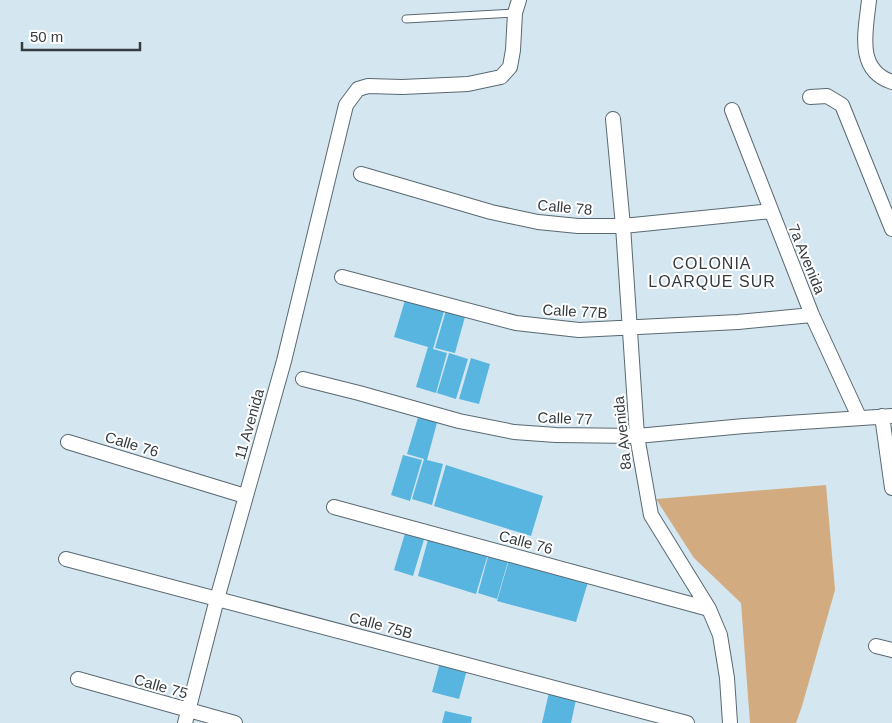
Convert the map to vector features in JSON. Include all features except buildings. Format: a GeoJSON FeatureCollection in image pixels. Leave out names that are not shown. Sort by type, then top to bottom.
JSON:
{"type":"FeatureCollection","features":[{"type":"Feature","properties":{"kind":"street"},"geometry":{"type":"LineString","coordinates":[[869,0],[865,42],[867,58],[872,69],[887,80]]}},
{"type":"Feature","properties":{"kind":"street","name":"11 Avenida"},"geometry":{"type":"LineString","coordinates":[[187,717],[245,496],[284,361],[346,105],[358,89],[368,86],[402,87],[468,84],[501,77],[510,67],[517,7]]}},
{"type":"Feature","properties":{"kind":"street"},"geometry":{"type":"LineString","coordinates":[[810,97],[827,96],[842,105],[892,228]]}},
{"type":"Feature","properties":{"kind":"street","name":"7a Avenida"},"geometry":{"type":"LineString","coordinates":[[732,110],[812,316],[859,417]]}},
{"type":"Feature","properties":{"kind":"street","name":"8a Avenida"},"geometry":{"type":"LineString","coordinates":[[613,119],[623,226],[637,436],[651,515],[710,609],[720,635],[728,678],[730,723]]}},
{"type":"Feature","properties":{"kind":"street","name":"Calle 78"},"geometry":{"type":"LineString","coordinates":[[361,174],[491,212],[538,222],[578,226],[623,226],[771,211]]}},
{"type":"Feature","properties":{"kind":"street","name":"Calle 77B"},"geometry":{"type":"LineString","coordinates":[[342,277],[516,323],[579,330],[812,316]]}},
{"type":"Feature","properties":{"kind":"street","name":"Calle 77"},"geometry":{"type":"LineString","coordinates":[[303,380],[359,393],[458,422],[514,432],[556,435],[637,436],[887,416]]}},
{"type":"Feature","properties":{"kind":"street"},"geometry":{"type":"LineString","coordinates":[[887,416],[892,488]]}},
{"type":"Feature","properties":{"kind":"street","name":"Calle 76"},"geometry":{"type":"LineString","coordinates":[[68,442],[245,496]]}},
{"type":"Feature","properties":{"kind":"street","name":"Calle 76"},"geometry":{"type":"LineString","coordinates":[[334,507],[710,609]]}},
{"type":"Feature","properties":{"kind":"street","name":"Calle 75B"},"geometry":{"type":"LineString","coordinates":[[66,559],[687,723]]}},
{"type":"Feature","properties":{"kind":"street"},"geometry":{"type":"LineString","coordinates":[[876,646],[892,650]]}},
{"type":"Feature","properties":{"kind":"street","name":"Calle 75"},"geometry":{"type":"LineString","coordinates":[[78,678],[187,717],[235,723]]}},
{"type":"Feature","properties":{"kind":"lane"},"geometry":{"type":"LineString","coordinates":[[406,20],[517,7]]}},
{"type":"Feature","properties":{"kind":"shaded area"},"geometry":{"type":"Polygon","coordinates":[[[826,485],[835,590],[802,706],[796,723],[750,723],[741,603],[694,558],[656,499],[826,485]]]}},
{"type":"Feature","properties":{"kind":"district","name":"COLONIA LOARQUE SUR"},"geometry":{"type":"Point","coordinates":[712,272]}}]}
